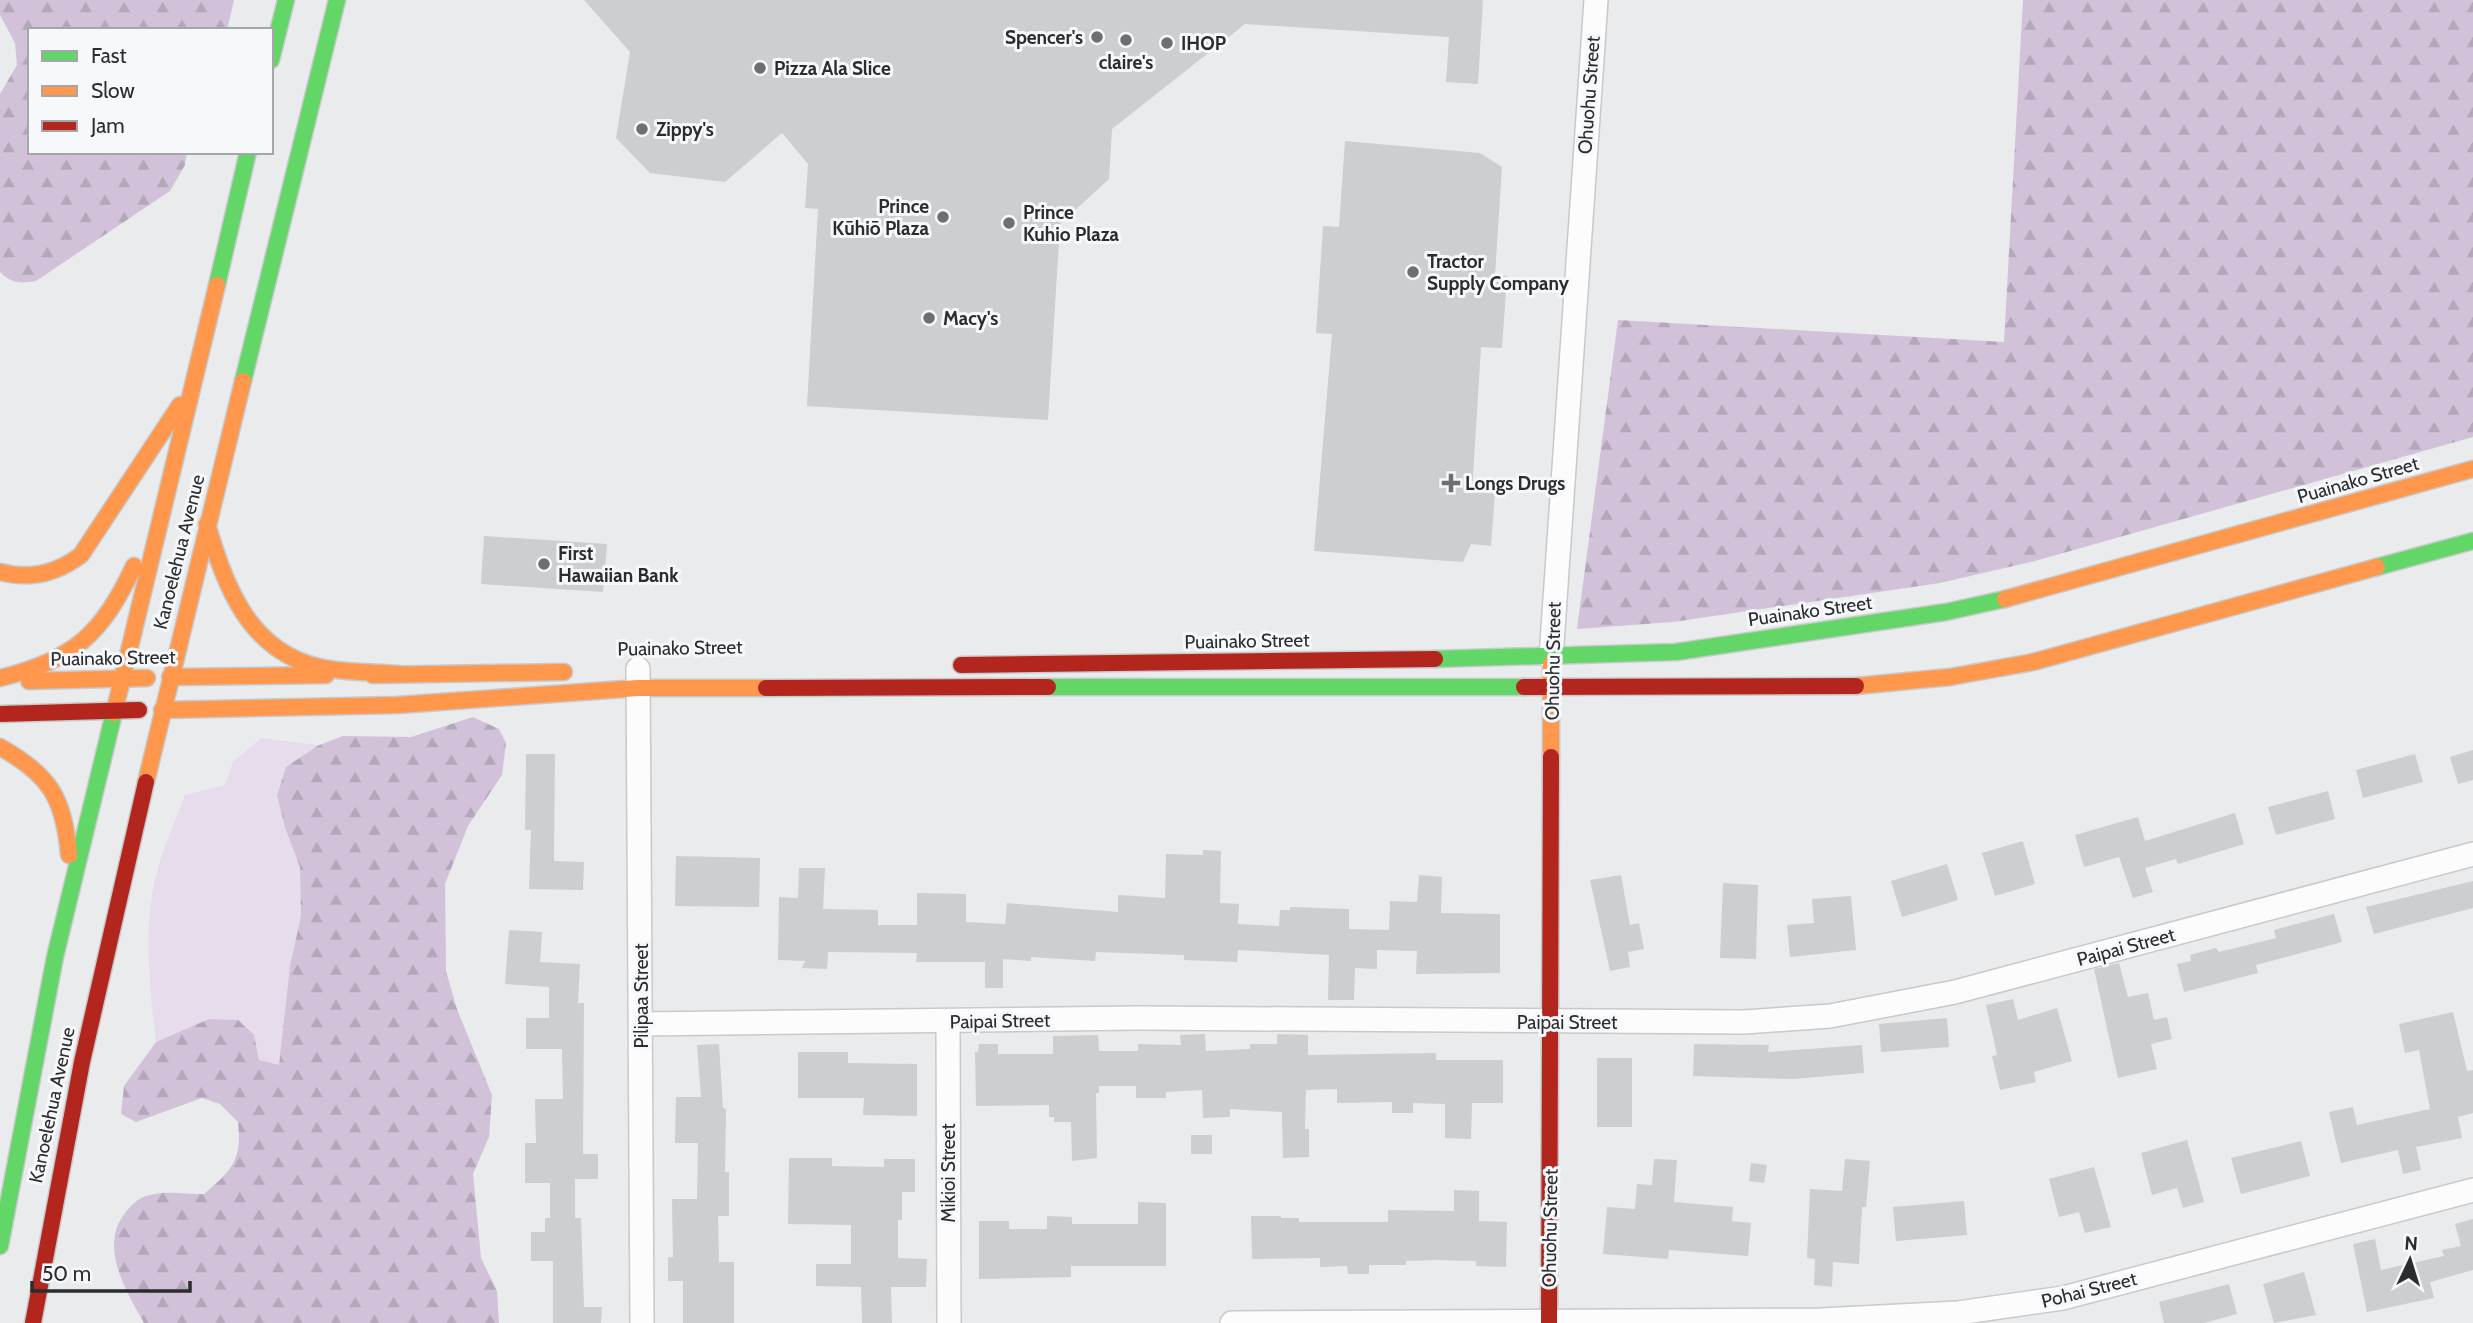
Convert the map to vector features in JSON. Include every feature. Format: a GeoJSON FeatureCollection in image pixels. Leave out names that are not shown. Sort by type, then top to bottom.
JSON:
{"type":"FeatureCollection","features":[{"type":"Feature","properties":{"kind":"main road"},"geometry":{"type":"LineString","coordinates":[[273,52],[286,0]]}},
{"type":"Feature","properties":{"kind":"main road","name":"Kanoelehua Avenue"},"geometry":{"type":"LineString","coordinates":[[33,1323],[82,1062],[162,710],[337,0]]}},
{"type":"Feature","properties":{"kind":"main road","name":"Kanoelehua Avenue"},"geometry":{"type":"LineString","coordinates":[[0,1246],[35,1046],[71,881],[173,478],[248,154]]}},
{"type":"Feature","properties":{"kind":"main road"},"geometry":{"type":"LineString","coordinates":[[0,572],[23,577],[48,574],[81,555],[193,386]]}},
{"type":"Feature","properties":{"kind":"main road","name":"Puainako Street"},"geometry":{"type":"LineString","coordinates":[[944,665],[1552,658],[1676,652],[1946,612],[2043,590],[2473,470]]}},
{"type":"Feature","properties":{"kind":"main road"},"geometry":{"type":"LineString","coordinates":[[0,680],[65,657],[93,635],[116,606],[173,478]]}},
{"type":"Feature","properties":{"kind":"main road"},"geometry":{"type":"LineString","coordinates":[[207,524],[218,564],[236,606],[270,645],[287,656],[317,667],[399,674]]}},
{"type":"Feature","properties":{"kind":"main road","name":"Puainako Street"},"geometry":{"type":"LineString","coordinates":[[0,714],[398,705],[640,674],[1865,686],[1952,679],[2034,662],[2473,541]]}},
{"type":"Feature","properties":{"kind":"main road","name":"Ohuohu Street"},"geometry":{"type":"LineString","coordinates":[[1549,1322],[1552,658]]}},
{"type":"Feature","properties":{"kind":"main road","name":"Puainako Street"},"geometry":{"type":"LineString","coordinates":[[0,680],[582,671]]}},
{"type":"Feature","properties":{"kind":"main road"},"geometry":{"type":"LineString","coordinates":[[0,747],[40,771],[60,800],[68,824],[71,881]]}},
{"type":"Feature","properties":{"kind":"street","name":"Ohuohu Street"},"geometry":{"type":"LineString","coordinates":[[1552,658],[1596,0]]}},
{"type":"Feature","properties":{"kind":"street","name":"Pilipaa Street"},"geometry":{"type":"LineString","coordinates":[[640,674],[642,1323]]}},
{"type":"Feature","properties":{"kind":"street","name":"Paipai Street"},"geometry":{"type":"LineString","coordinates":[[641,1024],[1153,1018],[1551,1023],[1744,1022],[1830,1016],[1955,992],[2473,854]]}},
{"type":"Feature","properties":{"kind":"street","name":"Mikioi Street"},"geometry":{"type":"LineString","coordinates":[[948,1022],[949,1323]]}},
{"type":"Feature","properties":{"kind":"street","name":"Pohai Street"},"geometry":{"type":"LineString","coordinates":[[1232,1323],[1862,1320],[2024,1305],[2063,1298],[2473,1190]]}},
{"type":"Feature","properties":{"kind":"shaded area"},"geometry":{"type":"Polygon","coordinates":[[[261,738],[317,745],[286,767],[277,795],[285,828],[300,868],[301,916],[290,966],[279,1065],[259,1061],[254,1035],[209,1019],[156,1042],[149,974],[149,927],[154,882],[185,795],[225,785],[233,762],[261,738]]]}},
{"type":"Feature","properties":{"kind":"green space"},"geometry":{"type":"Polygon","coordinates":[[[0,0],[234,0],[227,28],[28,28],[28,154],[187,154],[185,165],[170,191],[31,282],[12,280],[0,272],[0,94],[17,65],[15,43],[0,15],[0,0]]]}},
{"type":"Feature","properties":{"kind":"green space"},"geometry":{"type":"Polygon","coordinates":[[[2023,0],[2473,0],[2473,437],[2035,561],[1940,583],[1673,622],[1577,629],[1618,320],[2004,342],[2023,0]]]}},
{"type":"Feature","properties":{"kind":"green space"},"geometry":{"type":"Polygon","coordinates":[[[473,717],[499,729],[506,743],[502,775],[468,826],[445,884],[446,971],[457,1009],[492,1095],[489,1137],[473,1174],[481,1258],[497,1291],[499,1323],[144,1323],[118,1269],[114,1240],[117,1226],[131,1206],[145,1196],[167,1193],[204,1194],[233,1164],[238,1146],[238,1122],[220,1104],[202,1098],[136,1122],[121,1114],[124,1086],[156,1042],[209,1019],[238,1020],[254,1035],[259,1060],[279,1065],[290,966],[301,916],[300,867],[285,828],[277,795],[286,767],[317,746],[343,736],[411,737],[473,717]]]}},
{"type":"Feature","properties":{"kind":"building","name":"Prince Kūhiō Plaza"},"geometry":{"type":"Polygon","coordinates":[[[584,0],[1483,0],[1478,84],[1446,82],[1449,37],[1245,24],[1112,129],[1109,179],[1060,224],[1048,420],[807,406],[818,209],[805,208],[808,164],[782,133],[725,182],[650,173],[616,138],[630,52],[584,0]]]}},
{"type":"Feature","properties":{"kind":"building"},"geometry":{"type":"Polygon","coordinates":[[[1345,141],[1480,153],[1502,167],[1495,275],[1507,276],[1502,348],[1481,347],[1472,492],[1495,493],[1491,546],[1471,544],[1463,562],[1314,551],[1332,334],[1316,333],[1323,226],[1339,227],[1345,141]]]}},
{"type":"Feature","properties":{"kind":"building","name":"First Hawaiian Bank"},"geometry":{"type":"Polygon","coordinates":[[[484,536],[607,544],[603,592],[481,584],[484,536]]]}},
{"type":"Feature","properties":{"kind":"building"},"geometry":{"type":"Polygon","coordinates":[[[2473,750],[2473,780],[2458,784],[2450,757],[2473,750]]]}},
{"type":"Feature","properties":{"kind":"building"},"geometry":{"type":"Polygon","coordinates":[[[526,754],[555,754],[554,861],[584,862],[583,890],[529,889],[531,830],[525,830],[526,754]]]}},
{"type":"Feature","properties":{"kind":"building"},"geometry":{"type":"Polygon","coordinates":[[[2415,754],[2423,782],[2363,798],[2356,770],[2415,754]]]}},
{"type":"Feature","properties":{"kind":"building"},"geometry":{"type":"Polygon","coordinates":[[[2328,791],[2335,819],[2276,835],[2268,807],[2328,791]]]}},
{"type":"Feature","properties":{"kind":"building"},"geometry":{"type":"Polygon","coordinates":[[[2235,813],[2244,844],[2178,864],[2176,859],[2145,868],[2153,892],[2133,898],[2119,857],[2084,867],[2075,835],[2138,817],[2145,841],[2235,813]]]}},
{"type":"Feature","properties":{"kind":"building"},"geometry":{"type":"Polygon","coordinates":[[[2023,841],[2035,884],[1995,896],[1982,853],[2023,841]]]}},
{"type":"Feature","properties":{"kind":"building"},"geometry":{"type":"Polygon","coordinates":[[[1203,850],[1221,851],[1220,903],[1239,904],[1238,924],[1279,926],[1280,910],[1290,910],[1290,907],[1349,909],[1349,929],[1389,930],[1390,901],[1417,902],[1419,875],[1442,877],[1441,913],[1500,914],[1500,973],[1416,974],[1417,951],[1377,950],[1377,969],[1355,968],[1354,1000],[1328,1000],[1329,955],[1238,950],[1237,962],[1184,960],[1184,955],[1096,952],[1095,961],[1031,957],[1031,961],[1003,959],[1003,988],[985,988],[985,962],[916,962],[917,953],[828,952],[827,969],[802,968],[805,961],[778,960],[779,897],[798,898],[799,868],[825,868],[823,909],[878,910],[878,925],[917,925],[917,893],[966,894],[966,922],[1005,924],[1007,903],[1118,912],[1118,895],[1165,898],[1166,854],[1203,855],[1203,850]]]}},
{"type":"Feature","properties":{"kind":"building"},"geometry":{"type":"Polygon","coordinates":[[[676,856],[760,858],[759,907],[675,906],[676,856]]]}},
{"type":"Feature","properties":{"kind":"building"},"geometry":{"type":"Polygon","coordinates":[[[1947,864],[1958,900],[1902,917],[1891,881],[1947,864]]]}},
{"type":"Feature","properties":{"kind":"building"},"geometry":{"type":"Polygon","coordinates":[[[1621,875],[1630,925],[1639,923],[1644,949],[1628,952],[1630,967],[1610,971],[1590,880],[1621,875]]]}},
{"type":"Feature","properties":{"kind":"building"},"geometry":{"type":"Polygon","coordinates":[[[2473,881],[2473,908],[2374,934],[2366,907],[2473,881]]]}},
{"type":"Feature","properties":{"kind":"building"},"geometry":{"type":"Polygon","coordinates":[[[1723,883],[1758,885],[1756,959],[1720,958],[1723,883]]]}},
{"type":"Feature","properties":{"kind":"building"},"geometry":{"type":"Polygon","coordinates":[[[1851,896],[1856,950],[1790,957],[1787,925],[1814,923],[1812,899],[1851,896]]]}},
{"type":"Feature","properties":{"kind":"building"},"geometry":{"type":"Polygon","coordinates":[[[2334,914],[2342,942],[2256,965],[2258,973],[2184,992],[2177,964],[2191,961],[2190,955],[2216,948],[2219,952],[2276,938],[2274,930],[2334,914]]]}},
{"type":"Feature","properties":{"kind":"building"},"geometry":{"type":"Polygon","coordinates":[[[509,930],[542,932],[540,962],[580,964],[578,1003],[584,1003],[583,1154],[598,1154],[598,1179],[575,1179],[575,1218],[581,1218],[584,1307],[602,1307],[601,1323],[553,1323],[553,1261],[531,1261],[531,1232],[545,1232],[545,1218],[550,1218],[550,1183],[525,1183],[525,1143],[536,1143],[535,1099],[563,1099],[562,1049],[526,1049],[526,1018],[549,1018],[549,987],[505,984],[509,930]]]}},
{"type":"Feature","properties":{"kind":"building"},"geometry":{"type":"Polygon","coordinates":[[[2119,963],[2128,997],[2148,993],[2154,1020],[2167,1017],[2172,1039],[2151,1044],[2157,1069],[2118,1078],[2094,969],[2119,963]]]}},
{"type":"Feature","properties":{"kind":"building"},"geometry":{"type":"Polygon","coordinates":[[[2013,999],[2018,1020],[2057,1008],[2072,1061],[2034,1072],[2036,1082],[2000,1090],[1992,1056],[1997,1055],[1986,1005],[2013,999]]]}},
{"type":"Feature","properties":{"kind":"building"},"geometry":{"type":"Polygon","coordinates":[[[2453,1012],[2467,1071],[2473,1070],[2473,1113],[2458,1117],[2462,1138],[2416,1147],[2421,1170],[2403,1174],[2398,1150],[2341,1163],[2329,1112],[2353,1107],[2357,1125],[2430,1109],[2419,1050],[2405,1053],[2399,1024],[2453,1012]]]}},
{"type":"Feature","properties":{"kind":"building"},"geometry":{"type":"Polygon","coordinates":[[[1947,1018],[1949,1047],[1881,1052],[1879,1024],[1947,1018]]]}},
{"type":"Feature","properties":{"kind":"building"},"geometry":{"type":"Polygon","coordinates":[[[1205,1034],[1206,1051],[1250,1049],[1250,1044],[1277,1044],[1277,1034],[1308,1035],[1308,1055],[1436,1053],[1436,1060],[1503,1060],[1503,1103],[1472,1103],[1471,1139],[1445,1138],[1445,1104],[1413,1103],[1413,1113],[1392,1113],[1392,1102],[1337,1103],[1337,1089],[1306,1090],[1305,1129],[1309,1129],[1309,1157],[1283,1158],[1282,1112],[1230,1109],[1230,1117],[1203,1118],[1202,1090],[1166,1092],[1166,1098],[1136,1098],[1136,1086],[1099,1086],[1099,1093],[1096,1093],[1097,1158],[1072,1161],[1071,1122],[1054,1122],[1054,1117],[1049,1117],[1049,1105],[976,1106],[975,1052],[978,1052],[979,1044],[998,1044],[998,1054],[1053,1054],[1053,1036],[1098,1035],[1099,1051],[1138,1051],[1138,1044],[1181,1045],[1180,1035],[1205,1034]]]}},
{"type":"Feature","properties":{"kind":"building"},"geometry":{"type":"Polygon","coordinates":[[[719,1044],[723,1108],[726,1109],[725,1172],[729,1172],[729,1216],[718,1216],[719,1262],[734,1262],[734,1323],[683,1323],[683,1281],[668,1281],[668,1257],[673,1257],[672,1199],[697,1199],[698,1143],[675,1143],[676,1097],[701,1097],[697,1045],[719,1044]]]}},
{"type":"Feature","properties":{"kind":"building"},"geometry":{"type":"Polygon","coordinates":[[[1694,1044],[1769,1045],[1768,1052],[1862,1045],[1864,1073],[1792,1079],[1693,1076],[1694,1044]]]}},
{"type":"Feature","properties":{"kind":"building"},"geometry":{"type":"Polygon","coordinates":[[[798,1052],[848,1052],[848,1063],[917,1064],[917,1116],[863,1115],[864,1098],[798,1098],[798,1052]]]}},
{"type":"Feature","properties":{"kind":"building"},"geometry":{"type":"Polygon","coordinates":[[[1597,1058],[1632,1058],[1632,1127],[1597,1127],[1597,1058]]]}},
{"type":"Feature","properties":{"kind":"building"},"geometry":{"type":"Polygon","coordinates":[[[1191,1135],[1212,1135],[1212,1154],[1191,1154],[1191,1135]]]}},
{"type":"Feature","properties":{"kind":"building"},"geometry":{"type":"Polygon","coordinates":[[[2187,1140],[2204,1202],[2183,1208],[2177,1188],[2152,1195],[2141,1153],[2187,1140]]]}},
{"type":"Feature","properties":{"kind":"building"},"geometry":{"type":"Polygon","coordinates":[[[2301,1141],[2310,1176],[2241,1194],[2231,1158],[2301,1141]]]}},
{"type":"Feature","properties":{"kind":"building"},"geometry":{"type":"Polygon","coordinates":[[[789,1158],[832,1158],[832,1166],[884,1167],[884,1159],[915,1159],[915,1192],[902,1192],[902,1220],[898,1220],[898,1258],[927,1259],[926,1287],[891,1287],[892,1323],[862,1323],[861,1287],[816,1286],[816,1264],[851,1264],[851,1225],[788,1224],[789,1158]]]}},
{"type":"Feature","properties":{"kind":"building"},"geometry":{"type":"Polygon","coordinates":[[[1654,1159],[1677,1160],[1674,1202],[1733,1207],[1732,1221],[1751,1223],[1748,1256],[1669,1250],[1668,1259],[1603,1254],[1607,1207],[1635,1209],[1637,1184],[1652,1185],[1654,1159]]]}},
{"type":"Feature","properties":{"kind":"building"},"geometry":{"type":"Polygon","coordinates":[[[1845,1159],[1870,1161],[1866,1207],[1862,1207],[1859,1264],[1833,1262],[1832,1287],[1814,1285],[1815,1259],[1807,1258],[1810,1189],[1842,1191],[1845,1159]]]}},
{"type":"Feature","properties":{"kind":"building"},"geometry":{"type":"Polygon","coordinates":[[[1751,1163],[1767,1165],[1764,1183],[1749,1181],[1751,1163]]]}},
{"type":"Feature","properties":{"kind":"building"},"geometry":{"type":"Polygon","coordinates":[[[2094,1167],[2111,1227],[2085,1233],[2079,1212],[2059,1217],[2049,1179],[2094,1167]]]}},
{"type":"Feature","properties":{"kind":"building"},"geometry":{"type":"Polygon","coordinates":[[[1454,1190],[1479,1191],[1479,1221],[1507,1222],[1506,1267],[1476,1266],[1476,1261],[1406,1261],[1406,1265],[1369,1265],[1369,1274],[1348,1274],[1347,1266],[1320,1267],[1320,1258],[1252,1259],[1251,1216],[1299,1218],[1299,1222],[1388,1222],[1388,1210],[1454,1211],[1454,1190]]]}},
{"type":"Feature","properties":{"kind":"building"},"geometry":{"type":"Polygon","coordinates":[[[1964,1201],[1967,1235],[1896,1241],[1893,1207],[1964,1201]]]}},
{"type":"Feature","properties":{"kind":"building"},"geometry":{"type":"Polygon","coordinates":[[[1138,1202],[1166,1203],[1166,1266],[1071,1266],[1071,1277],[979,1279],[979,1221],[1009,1221],[1009,1229],[1047,1229],[1047,1216],[1072,1217],[1072,1224],[1138,1224],[1138,1202]]]}},
{"type":"Feature","properties":{"kind":"building"},"geometry":{"type":"Polygon","coordinates":[[[2473,1219],[2473,1270],[2430,1282],[2434,1298],[2367,1312],[2353,1244],[2375,1239],[2381,1270],[2444,1256],[2442,1250],[2461,1246],[2455,1224],[2473,1219]]]}},
{"type":"Feature","properties":{"kind":"building"},"geometry":{"type":"Polygon","coordinates":[[[2304,1272],[2316,1315],[2274,1323],[2263,1284],[2304,1272]]]}},
{"type":"Feature","properties":{"kind":"building"},"geometry":{"type":"Polygon","coordinates":[[[2229,1284],[2237,1314],[2204,1323],[2164,1323],[2159,1302],[2229,1284]]]}},
{"type":"Feature","properties":{"kind":"traffic: fast"},"geometry":{"type":"LineString","coordinates":[[273,52],[286,0]]}},
{"type":"Feature","properties":{"kind":"traffic: fast"},"geometry":{"type":"LineString","coordinates":[[243,381],[337,0]]}},
{"type":"Feature","properties":{"kind":"traffic: fast"},"geometry":{"type":"LineString","coordinates":[[217,285],[248,154]]}},
{"type":"Feature","properties":{"kind":"traffic: fast"},"geometry":{"type":"LineString","coordinates":[[2377,567],[2473,541]]}},
{"type":"Feature","properties":{"kind":"traffic: fast"},"geometry":{"type":"LineString","coordinates":[[1435,659],[1676,652],[1946,612],[2005,599]]}},
{"type":"Feature","properties":{"kind":"traffic: fast"},"geometry":{"type":"LineString","coordinates":[[1048,687],[1524,687]]}},
{"type":"Feature","properties":{"kind":"traffic: fast"},"geometry":{"type":"LineString","coordinates":[[0,1246],[55,957],[114,713]]}},
{"type":"Feature","properties":{"kind":"traffic: slow"},"geometry":{"type":"LineString","coordinates":[[114,713],[217,285]]}},
{"type":"Feature","properties":{"kind":"traffic: slow"},"geometry":{"type":"LineString","coordinates":[[146,782],[243,381]]}},
{"type":"Feature","properties":{"kind":"traffic: slow"},"geometry":{"type":"LineString","coordinates":[[0,572],[42,574],[62,567],[81,555],[180,405]]}},
{"type":"Feature","properties":{"kind":"traffic: slow"},"geometry":{"type":"LineString","coordinates":[[2005,599],[2473,469]]}},
{"type":"Feature","properties":{"kind":"traffic: slow"},"geometry":{"type":"LineString","coordinates":[[207,524],[232,592],[244,613],[274,647],[295,659],[319,667],[399,674]]}},
{"type":"Feature","properties":{"kind":"traffic: slow"},"geometry":{"type":"LineString","coordinates":[[0,678],[48,662],[83,641],[110,610],[134,566]]}},
{"type":"Feature","properties":{"kind":"traffic: slow"},"geometry":{"type":"LineString","coordinates":[[1856,686],[1950,677],[2033,662],[2377,567]]}},
{"type":"Feature","properties":{"kind":"traffic: slow"},"geometry":{"type":"LineString","coordinates":[[1551,664],[1551,757]]}},
{"type":"Feature","properties":{"kind":"traffic: slow"},"geometry":{"type":"LineString","coordinates":[[373,675],[564,672]]}},
{"type":"Feature","properties":{"kind":"traffic: slow"},"geometry":{"type":"LineString","coordinates":[[170,677],[326,675]]}},
{"type":"Feature","properties":{"kind":"traffic: slow"},"geometry":{"type":"LineString","coordinates":[[29,681],[147,678]]}},
{"type":"Feature","properties":{"kind":"traffic: slow"},"geometry":{"type":"LineString","coordinates":[[162,710],[398,705],[638,688],[766,688]]}},
{"type":"Feature","properties":{"kind":"traffic: slow"},"geometry":{"type":"LineString","coordinates":[[0,747],[31,768],[51,790],[63,818],[69,855]]}},
{"type":"Feature","properties":{"kind":"traffic: jam"},"geometry":{"type":"LineString","coordinates":[[961,665],[1435,659]]}},
{"type":"Feature","properties":{"kind":"traffic: jam"},"geometry":{"type":"LineString","coordinates":[[1524,687],[1856,686]]}},
{"type":"Feature","properties":{"kind":"traffic: jam"},"geometry":{"type":"LineString","coordinates":[[766,688],[1048,687]]}},
{"type":"Feature","properties":{"kind":"traffic: jam"},"geometry":{"type":"LineString","coordinates":[[0,714],[139,710]]}},
{"type":"Feature","properties":{"kind":"traffic: jam"},"geometry":{"type":"LineString","coordinates":[[1549,1323],[1551,757]]}},
{"type":"Feature","properties":{"kind":"traffic: jam"},"geometry":{"type":"LineString","coordinates":[[33,1323],[82,1062],[146,782]]}},
{"type":"Feature","properties":{"kind":"place","name":"Spencer's"},"geometry":{"type":"Point","coordinates":[1097,37]}},
{"type":"Feature","properties":{"kind":"place","name":"claire's"},"geometry":{"type":"Point","coordinates":[1126,40]}},
{"type":"Feature","properties":{"kind":"place","name":"IHOP"},"geometry":{"type":"Point","coordinates":[1167,43]}},
{"type":"Feature","properties":{"kind":"place","name":"Pizza Ala Slice"},"geometry":{"type":"Point","coordinates":[760,68]}},
{"type":"Feature","properties":{"kind":"place","name":"Zippy's"},"geometry":{"type":"Point","coordinates":[642,129]}},
{"type":"Feature","properties":{"kind":"place","name":"Prince Kūhiō Plaza"},"geometry":{"type":"Point","coordinates":[943,217]}},
{"type":"Feature","properties":{"kind":"place","name":"Prince Kuhio Plaza"},"geometry":{"type":"Point","coordinates":[1009,223]}},
{"type":"Feature","properties":{"kind":"place","name":"Tractor Supply Company"},"geometry":{"type":"Point","coordinates":[1413,272]}},
{"type":"Feature","properties":{"kind":"place","name":"Macy's"},"geometry":{"type":"Point","coordinates":[929,318]}},
{"type":"Feature","properties":{"kind":"place","name":"Longs Drugs"},"geometry":{"type":"Point","coordinates":[1451,483]}},
{"type":"Feature","properties":{"kind":"place","name":"First Hawaiian Bank"},"geometry":{"type":"Point","coordinates":[544,564]}}]}
